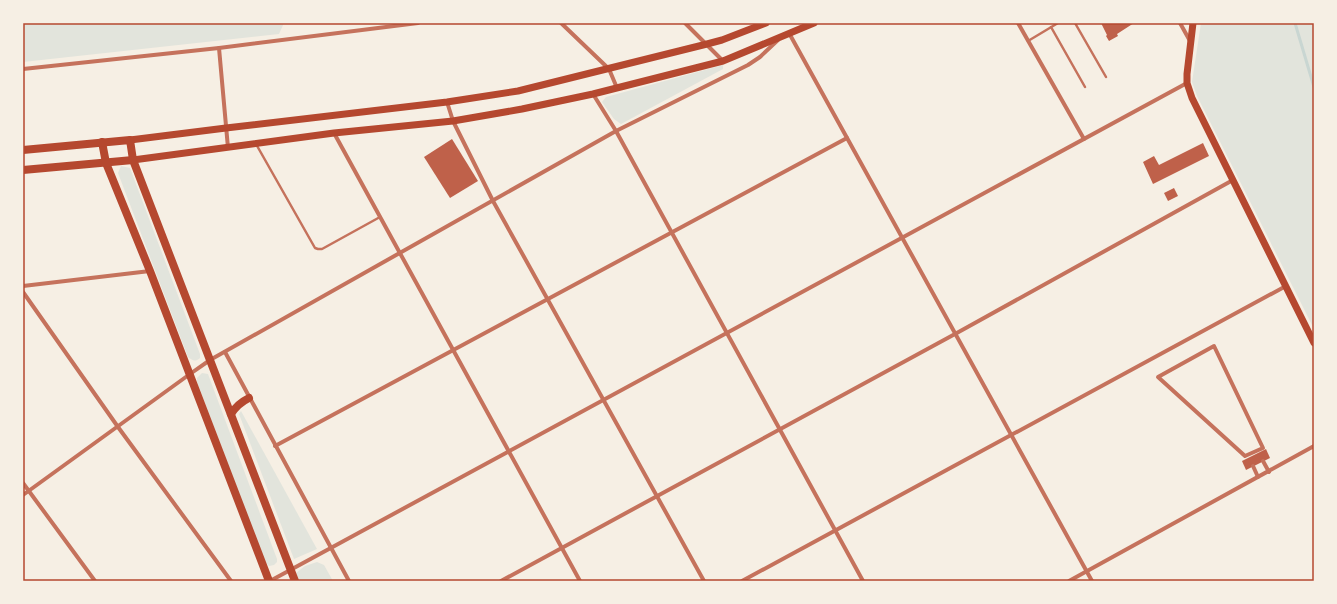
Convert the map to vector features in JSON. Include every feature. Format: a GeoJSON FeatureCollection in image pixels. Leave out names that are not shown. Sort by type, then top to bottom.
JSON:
{"type":"FeatureCollection","features":[{"type":"Feature","properties":{"kind":"main road"},"geometry":{"type":"LineString","coordinates":[[23,150],[130,140],[446,102],[518,91],[707,44],[728,38],[766,23]]}},
{"type":"Feature","properties":{"kind":"main road"},"geometry":{"type":"LineString","coordinates":[[23,170],[133,160],[334,133],[453,122],[593,94],[723,61],[814,23]]}},
{"type":"Feature","properties":{"kind":"main road"},"geometry":{"type":"LineString","coordinates":[[1193,23],[1188,59],[1187,83],[1192,98],[1314,343]]}},
{"type":"Feature","properties":{"kind":"main road"},"geometry":{"type":"LineString","coordinates":[[130,140],[133,160],[295,581]]}},
{"type":"Feature","properties":{"kind":"main road"},"geometry":{"type":"LineString","coordinates":[[102,142],[106,163],[150,271],[269,581]]}},
{"type":"Feature","properties":{"kind":"main road"},"geometry":{"type":"LineString","coordinates":[[231,414],[236,407],[249,398]]}},
{"type":"Feature","properties":{"kind":"street"},"geometry":{"type":"LineString","coordinates":[[23,69],[219,48],[418,23]]}},
{"type":"Feature","properties":{"kind":"street"},"geometry":{"type":"LineString","coordinates":[[561,23],[609,69],[617,88]]}},
{"type":"Feature","properties":{"kind":"street"},"geometry":{"type":"LineString","coordinates":[[685,23],[723,61]]}},
{"type":"Feature","properties":{"kind":"street"},"geometry":{"type":"LineString","coordinates":[[1018,23],[1084,139]]}},
{"type":"Feature","properties":{"kind":"street"},"geometry":{"type":"LineString","coordinates":[[1180,23],[1190,41]]}},
{"type":"Feature","properties":{"kind":"street"},"geometry":{"type":"LineString","coordinates":[[23,495],[210,360],[616,131],[748,65],[760,57],[786,34],[847,138],[1092,581]]}},
{"type":"Feature","properties":{"kind":"street"},"geometry":{"type":"LineString","coordinates":[[219,48],[228,148]]}},
{"type":"Feature","properties":{"kind":"street"},"geometry":{"type":"LineString","coordinates":[[269,581],[1187,83]]}},
{"type":"Feature","properties":{"kind":"street"},"geometry":{"type":"LineString","coordinates":[[593,94],[616,131],[672,232],[863,581]]}},
{"type":"Feature","properties":{"kind":"street"},"geometry":{"type":"LineString","coordinates":[[446,102],[453,122],[493,200],[704,581]]}},
{"type":"Feature","properties":{"kind":"street"},"geometry":{"type":"LineString","coordinates":[[334,133],[580,581]]}},
{"type":"Feature","properties":{"kind":"street"},"geometry":{"type":"LineString","coordinates":[[275,446],[847,138]]}},
{"type":"Feature","properties":{"kind":"street"},"geometry":{"type":"LineString","coordinates":[[501,581],[955,334],[1232,180]]}},
{"type":"Feature","properties":{"kind":"street"},"geometry":{"type":"LineString","coordinates":[[23,286],[150,271]]}},
{"type":"Feature","properties":{"kind":"street"},"geometry":{"type":"LineString","coordinates":[[742,581],[1286,286]]}},
{"type":"Feature","properties":{"kind":"street"},"geometry":{"type":"LineString","coordinates":[[23,292],[118,427],[231,581]]}},
{"type":"Feature","properties":{"kind":"street"},"geometry":{"type":"LineString","coordinates":[[1214,346],[1263,448],[1248,457],[1245,456],[1158,377],[1214,346]]}},
{"type":"Feature","properties":{"kind":"street"},"geometry":{"type":"LineString","coordinates":[[225,352],[349,581]]}},
{"type":"Feature","properties":{"kind":"street"},"geometry":{"type":"LineString","coordinates":[[1069,581],[1314,446]]}},
{"type":"Feature","properties":{"kind":"street"},"geometry":{"type":"LineString","coordinates":[[1263,461],[1269,472]]}},
{"type":"Feature","properties":{"kind":"street"},"geometry":{"type":"LineString","coordinates":[[1253,466],[1258,477]]}},
{"type":"Feature","properties":{"kind":"street"},"geometry":{"type":"LineString","coordinates":[[23,483],[95,581]]}},
{"type":"Feature","properties":{"kind":"lane"},"geometry":{"type":"LineString","coordinates":[[1028,41],[1058,23]]}},
{"type":"Feature","properties":{"kind":"lane"},"geometry":{"type":"LineString","coordinates":[[1075,23],[1106,77]]}},
{"type":"Feature","properties":{"kind":"lane"},"geometry":{"type":"LineString","coordinates":[[1051,28],[1085,87]]}},
{"type":"Feature","properties":{"kind":"lane"},"geometry":{"type":"LineString","coordinates":[[256,144],[315,248],[322,249],[380,217]]}},
{"type":"Feature","properties":{"kind":"shaded area"},"geometry":{"type":"Polygon","coordinates":[[[25,23],[284,23],[279,34],[23,62],[23,28],[25,23]]]}},
{"type":"Feature","properties":{"kind":"shaded area"},"geometry":{"type":"Polygon","coordinates":[[[1201,23],[1314,23],[1314,329],[1197,96],[1192,82],[1201,23]]]}},
{"type":"Feature","properties":{"kind":"shaded area"},"geometry":{"type":"Polygon","coordinates":[[[723,65],[723,69],[621,124],[614,119],[602,102],[606,97],[723,65]]]}},
{"type":"Feature","properties":{"kind":"shaded area"},"geometry":{"type":"Polygon","coordinates":[[[121,166],[130,168],[200,354],[200,358],[197,360],[193,360],[188,357],[118,173],[121,166]]]}},
{"type":"Feature","properties":{"kind":"shaded area"},"geometry":{"type":"Polygon","coordinates":[[[202,373],[208,374],[277,559],[277,562],[274,565],[269,566],[265,562],[197,382],[197,378],[202,373]]]}},
{"type":"Feature","properties":{"kind":"shaded area"},"geometry":{"type":"Polygon","coordinates":[[[241,411],[317,549],[294,559],[239,414],[241,411]]]}},
{"type":"Feature","properties":{"kind":"shaded area"},"geometry":{"type":"Polygon","coordinates":[[[317,562],[324,565],[333,581],[299,581],[296,573],[305,566],[317,562]]]}},
{"type":"Feature","properties":{"kind":"building"},"geometry":{"type":"Polygon","coordinates":[[[1101,23],[1134,23],[1117,34],[1118,36],[1109,41],[1101,23]]]}},
{"type":"Feature","properties":{"kind":"building"},"geometry":{"type":"Polygon","coordinates":[[[452,139],[478,181],[450,198],[424,157],[452,139]]]}},
{"type":"Feature","properties":{"kind":"building"},"geometry":{"type":"Polygon","coordinates":[[[1203,143],[1209,156],[1153,184],[1143,162],[1154,156],[1159,165],[1203,143]]]}},
{"type":"Feature","properties":{"kind":"building"},"geometry":{"type":"Polygon","coordinates":[[[1174,188],[1178,196],[1168,201],[1164,193],[1174,188]]]}},
{"type":"Feature","properties":{"kind":"building"},"geometry":{"type":"Polygon","coordinates":[[[1266,449],[1270,458],[1246,470],[1242,461],[1266,449]]]}},
{"type":"Feature","properties":{"kind":"waterway"},"geometry":{"type":"LineString","coordinates":[[1295,23],[1314,87]]}}]}
